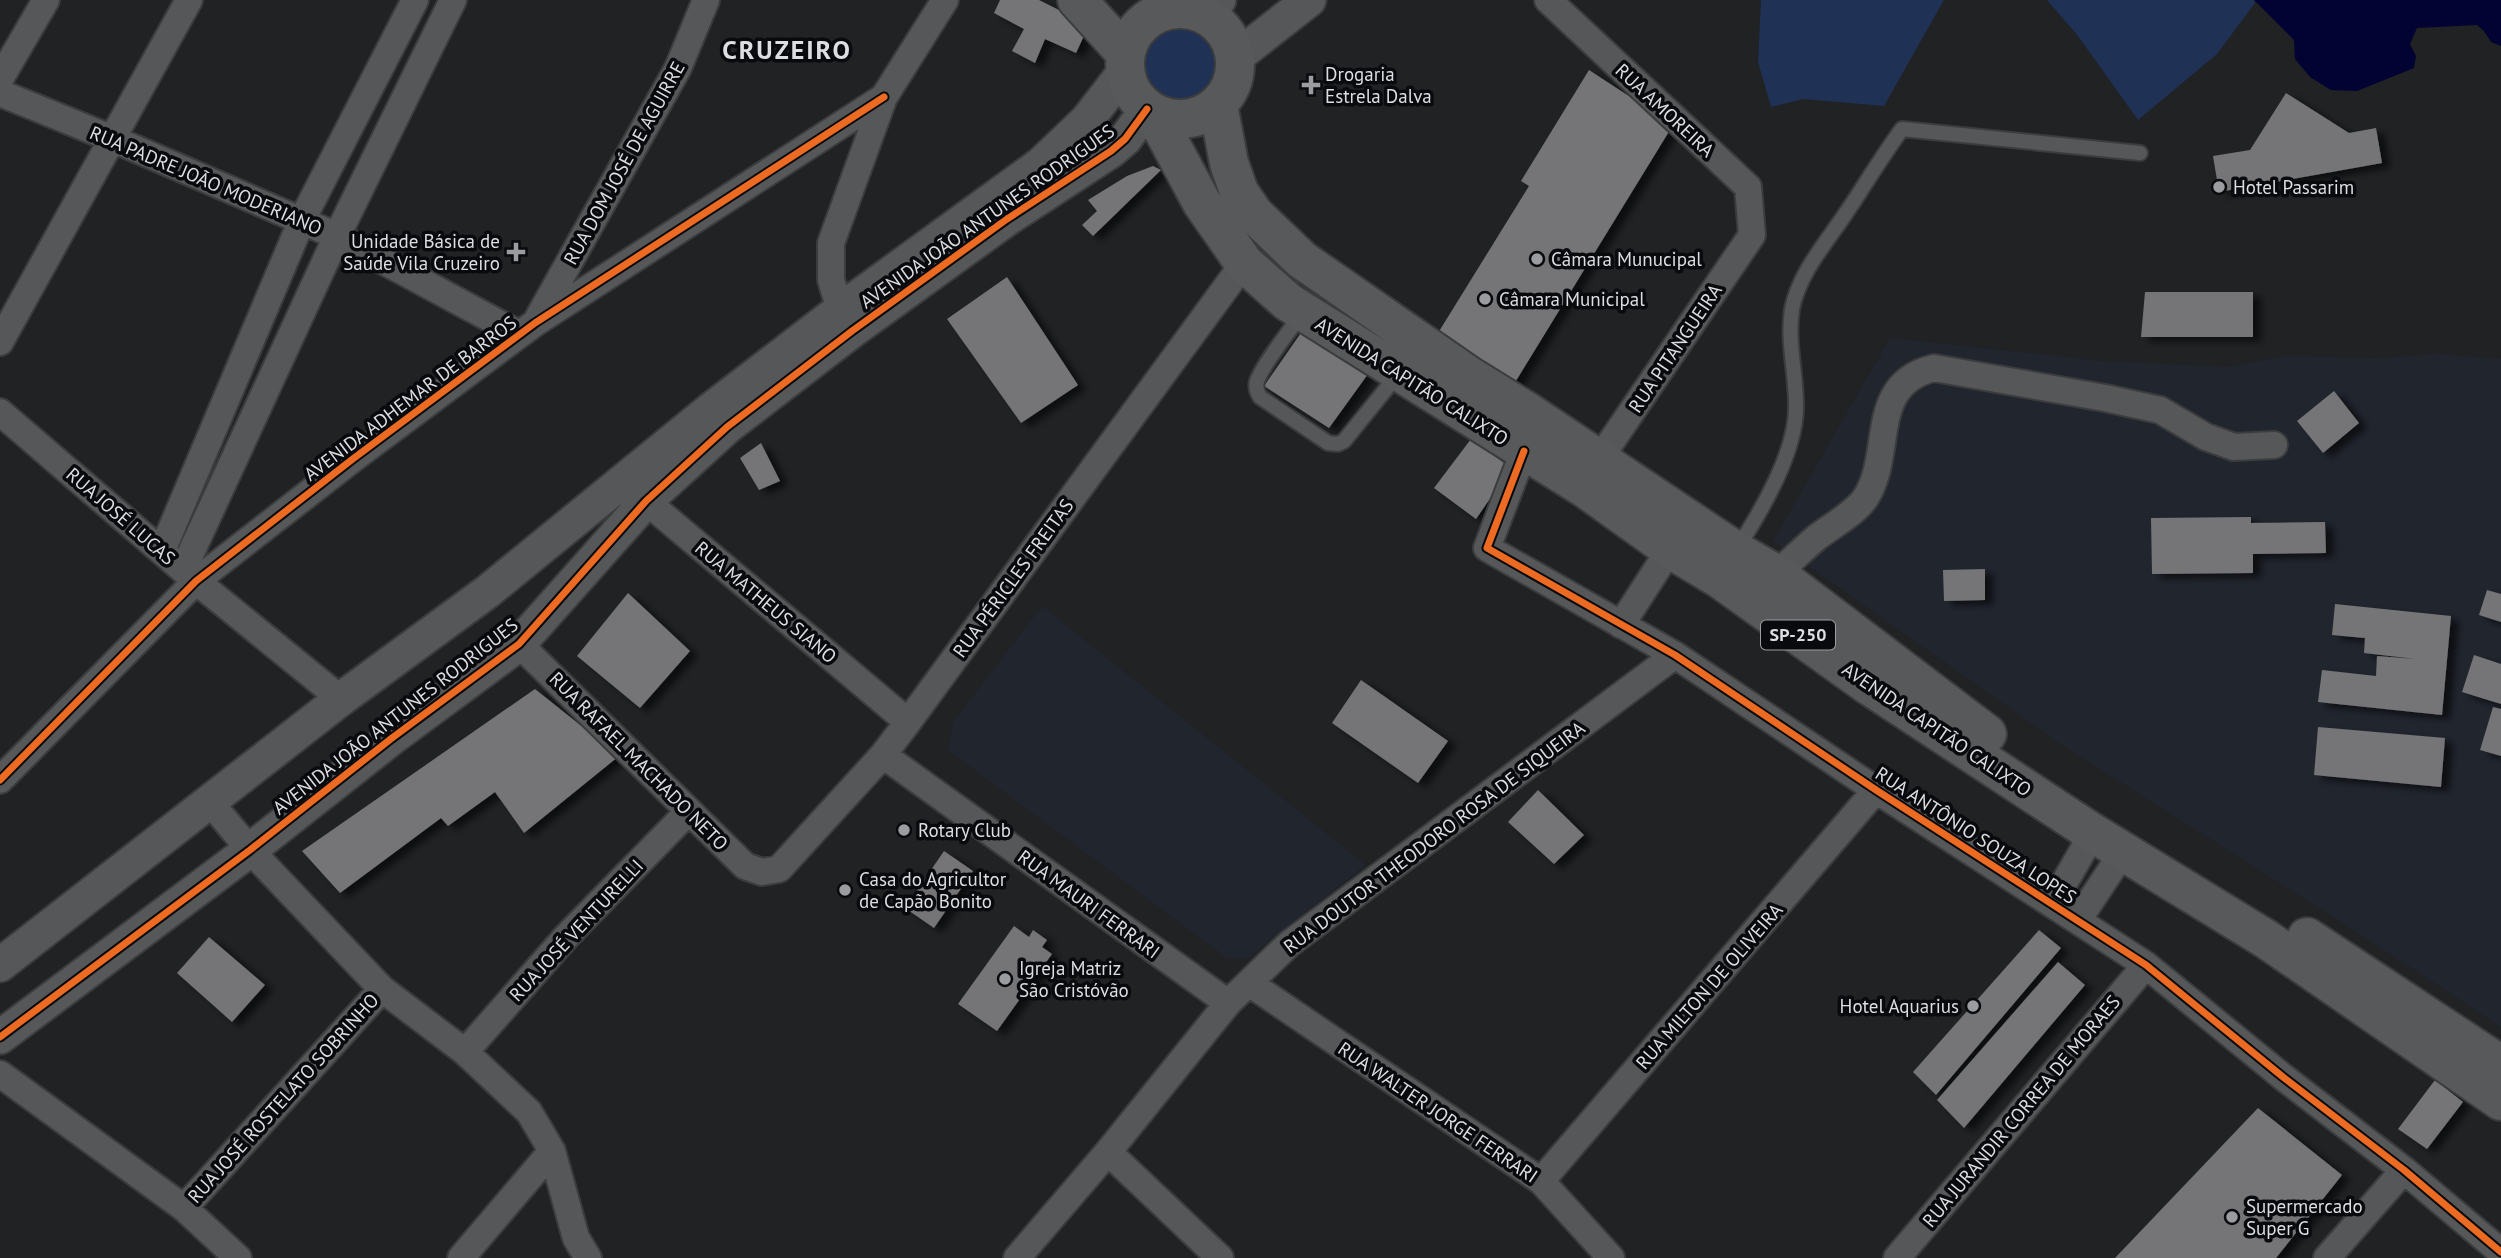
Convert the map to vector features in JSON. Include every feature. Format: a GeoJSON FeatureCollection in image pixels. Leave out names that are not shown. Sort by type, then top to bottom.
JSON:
{"type":"FeatureCollection","features":[{"type":"Feature","properties":{"kind":"main road","name":"SP-250"},"geometry":{"type":"LineString","coordinates":[[1077,0],[1126,63],[1132,92],[1150,111]]}},
{"type":"Feature","properties":{"kind":"main road"},"geometry":{"type":"LineString","coordinates":[[1126,63],[1132,37],[1142,24],[1157,14],[1182,5],[1207,16],[1220,26],[1230,41],[1235,58],[1234,75],[1228,91],[1217,104],[1203,115],[1187,119],[1170,119],[1150,111]]}},
{"type":"Feature","properties":{"kind":"main road","name":"AVENIDA CAPITÃO CALIXTO"},"geometry":{"type":"LineString","coordinates":[[1217,104],[1229,163],[1250,208],[1278,238],[1342,289],[1598,461],[1776,575],[1979,729],[2338,956],[2501,1065]]}},
{"type":"Feature","properties":{"kind":"main road","name":"AVENIDA CAPITÃO CALIXTO"},"geometry":{"type":"LineString","coordinates":[[1150,111],[1202,203],[1244,263],[1288,302],[1586,489],[1670,549],[1720,579],[1868,684],[2108,842],[2266,939],[2501,1101]]}},
{"type":"Feature","properties":{"kind":"street"},"geometry":{"type":"LineString","coordinates":[[0,79],[46,0]]}},
{"type":"Feature","properties":{"kind":"street"},"geometry":{"type":"LineString","coordinates":[[0,342],[189,0]]}},
{"type":"Feature","properties":{"kind":"street"},"geometry":{"type":"LineString","coordinates":[[162,551],[302,220],[415,0]]}},
{"type":"Feature","properties":{"kind":"street","name":"AVENIDA ADHEMAR DE BARROS"},"geometry":{"type":"LineString","coordinates":[[189,575],[337,236],[453,0]]}},
{"type":"Feature","properties":{"kind":"street","name":"RUA DOM JOSÉ DE AGUIRRE"},"geometry":{"type":"LineString","coordinates":[[527,328],[678,68],[706,0]]}},
{"type":"Feature","properties":{"kind":"street"},"geometry":{"type":"LineString","coordinates":[[846,321],[831,280],[831,243],[884,97],[945,0]]}},
{"type":"Feature","properties":{"kind":"street"},"geometry":{"type":"LineString","coordinates":[[1235,58],[1309,0]]}},
{"type":"Feature","properties":{"kind":"street","name":"RUA AMOREIRA"},"geometry":{"type":"LineString","coordinates":[[1548,0],[1748,187],[1752,235]]}},
{"type":"Feature","properties":{"kind":"street","name":"AVENIDA JOÃO ANTUNES RODRIGUES"},"geometry":{"type":"LineString","coordinates":[[846,321],[1041,164],[1087,120],[1126,63]]}},
{"type":"Feature","properties":{"kind":"street","name":"RUA PADRE JOÃO MODERIANO"},"geometry":{"type":"LineString","coordinates":[[0,93],[302,220],[527,328]]}},
{"type":"Feature","properties":{"kind":"street","name":"AVENIDA ADHEMAR DE BARROS"},"geometry":{"type":"LineString","coordinates":[[0,780],[189,575],[354,458],[527,328],[884,97]]}},
{"type":"Feature","properties":{"kind":"street","name":"AVENIDA JOÃO ANTUNES RODRIGUES"},"geometry":{"type":"LineString","coordinates":[[0,1037],[519,644],[636,490],[710,410],[1111,152],[1150,111]]}},
{"type":"Feature","properties":{"kind":"street","name":"RUA PITANGUEIRA"},"geometry":{"type":"LineString","coordinates":[[1598,461],[1752,235]]}},
{"type":"Feature","properties":{"kind":"street","name":"RUA PÉRICLES FREITAS"},"geometry":{"type":"LineString","coordinates":[[762,872],[779,869],[883,755],[1244,263]]}},
{"type":"Feature","properties":{"kind":"street"},"geometry":{"type":"LineString","coordinates":[[1776,575],[1866,498],[1880,454],[1884,420],[1901,385],[1916,372],[1934,368],[2105,398],[2160,410],[2221,444],[2234,447],[2274,444]]}},
{"type":"Feature","properties":{"kind":"street","name":"RUA JOSÉ LUCAS"},"geometry":{"type":"LineString","coordinates":[[0,412],[189,575],[341,699]]}},
{"type":"Feature","properties":{"kind":"street","name":"RUA ANTÔNIO SOUZA LOPES"},"geometry":{"type":"LineString","coordinates":[[1524,451],[1487,548],[1675,655],[1876,790],[2146,965],[2283,1077],[2404,1170],[2501,1252]]}},
{"type":"Feature","properties":{"kind":"street","name":"AVENIDA JOÃO ANTUNES RODRIGUES"},"geometry":{"type":"LineString","coordinates":[[0,965],[341,699],[487,592],[636,490]]}},
{"type":"Feature","properties":{"kind":"street","name":"RUA MATHEUS SIANO"},"geometry":{"type":"LineString","coordinates":[[636,490],[908,722]]}},
{"type":"Feature","properties":{"kind":"street"},"geometry":{"type":"LineString","coordinates":[[1621,625],[1670,549]]}},
{"type":"Feature","properties":{"kind":"street","name":"RUA RAFAEL MACHADO NETO"},"geometry":{"type":"LineString","coordinates":[[519,644],[745,866],[762,872]]}},
{"type":"Feature","properties":{"kind":"street","name":"RUA DOUTOR THEODORO ROSA DE SIQUEIRA"},"geometry":{"type":"LineString","coordinates":[[1017,1258],[1108,1152],[1228,1003],[1289,944],[1675,655]]}},
{"type":"Feature","properties":{"kind":"street","name":"RUA MAURI FERRARI"},"geometry":{"type":"LineString","coordinates":[[883,755],[1228,1003]]}},
{"type":"Feature","properties":{"kind":"street","name":"RUA MILTON DE OLIVEIRA"},"geometry":{"type":"LineString","coordinates":[[1541,1181],[1876,790]]}},
{"type":"Feature","properties":{"kind":"street"},"geometry":{"type":"LineString","coordinates":[[209,802],[250,850],[382,989],[465,1052],[529,1112],[552,1151],[576,1238],[588,1258]]}},
{"type":"Feature","properties":{"kind":"street","name":"RUA JOSÉ VENTURELLI"},"geometry":{"type":"LineString","coordinates":[[465,1052],[566,937],[689,811]]}},
{"type":"Feature","properties":{"kind":"street"},"geometry":{"type":"LineString","coordinates":[[2052,904],[2108,842]]}},
{"type":"Feature","properties":{"kind":"street"},"geometry":{"type":"LineString","coordinates":[[2078,920],[2108,842]]}},
{"type":"Feature","properties":{"kind":"street","name":"RUA JURANDIR CORREA DE MORAES"},"geometry":{"type":"LineString","coordinates":[[1896,1258],[2146,965]]}},
{"type":"Feature","properties":{"kind":"street","name":"RUA WALTER JORGE FERRARI"},"geometry":{"type":"LineString","coordinates":[[1249,983],[1541,1181],[1611,1258]]}},
{"type":"Feature","properties":{"kind":"street","name":"RUA JOSÉ ROSTELATO SOBRINHO"},"geometry":{"type":"LineString","coordinates":[[184,1208],[382,989]]}},
{"type":"Feature","properties":{"kind":"street"},"geometry":{"type":"LineString","coordinates":[[0,1074],[184,1208],[238,1258]]}},
{"type":"Feature","properties":{"kind":"street"},"geometry":{"type":"LineString","coordinates":[[461,1258],[552,1151]]}},
{"type":"Feature","properties":{"kind":"street"},"geometry":{"type":"LineString","coordinates":[[1108,1152],[1220,1258]]}},
{"type":"Feature","properties":{"kind":"street"},"geometry":{"type":"LineString","coordinates":[[2327,1258],[2404,1170]]}},
{"type":"Feature","properties":{"kind":"lane"},"geometry":{"type":"LineString","coordinates":[[1736,551],[1762,511],[1792,439],[1796,406],[1790,346],[1793,308],[1805,273],[1902,129],[2140,153]]}},
{"type":"Feature","properties":{"kind":"lane"},"geometry":{"type":"LineString","coordinates":[[1303,312],[1265,367],[1256,390],[1260,397],[1328,443],[1338,444],[1344,441],[1399,372]]}},
{"type":"Feature","properties":{"kind":"shaded area"},"geometry":{"type":"Polygon","coordinates":[[[1761,0],[1944,0],[1884,106],[1803,99],[1771,107],[1758,62],[1761,0]]]}},
{"type":"Feature","properties":{"kind":"shaded area"},"geometry":{"type":"Polygon","coordinates":[[[2047,0],[2254,0],[2255,3],[2217,54],[2138,120],[2078,36],[2047,0]]]}},
{"type":"Feature","properties":{"kind":"shaded area"},"geometry":{"type":"Polygon","coordinates":[[[2254,0],[2501,0],[2501,46],[2491,42],[2477,25],[2417,28],[2410,44],[2416,56],[2414,68],[2357,91],[2331,90],[2310,77],[2295,59],[2294,40],[2254,0]]]}},
{"type":"Feature","properties":{"kind":"shaded area"},"geometry":{"type":"Polygon","coordinates":[[[1180,29],[1205,39],[1215,64],[1205,89],[1180,99],[1155,89],[1145,64],[1155,39],[1180,29]]]}},
{"type":"Feature","properties":{"kind":"shaded area"},"geometry":{"type":"Polygon","coordinates":[[[1890,338],[2103,361],[2230,367],[2282,356],[2377,358],[2438,354],[2501,359],[2501,1027],[2062,745],[1773,541],[1890,338]]]}},
{"type":"Feature","properties":{"kind":"shaded area"},"geometry":{"type":"Polygon","coordinates":[[[1042,606],[1366,865],[1248,958],[1227,958],[948,750],[953,722],[1042,606]]]}},
{"type":"Feature","properties":{"kind":"building"},"geometry":{"type":"Polygon","coordinates":[[[1000,0],[1039,0],[1089,25],[1076,53],[1045,39],[1035,63],[1012,51],[1024,29],[994,13],[1000,0]]]}},
{"type":"Feature","properties":{"kind":"building","name":"Câmara Munucipal"},"geometry":{"type":"Polygon","coordinates":[[[1589,70],[1673,125],[1514,384],[1438,333],[1529,186],[1521,181],[1589,70]]]}},
{"type":"Feature","properties":{"kind":"building"},"geometry":{"type":"Polygon","coordinates":[[[2286,93],[2349,133],[2376,128],[2382,163],[2219,192],[2213,156],[2250,150],[2286,93]]]}},
{"type":"Feature","properties":{"kind":"building"},"geometry":{"type":"Polygon","coordinates":[[[1153,166],[1161,170],[1093,236],[1082,225],[1097,211],[1088,200],[1127,176],[1153,166]]]}},
{"type":"Feature","properties":{"kind":"building"},"geometry":{"type":"Polygon","coordinates":[[[1007,277],[1078,385],[1021,423],[947,319],[1007,277]]]}},
{"type":"Feature","properties":{"kind":"building"},"geometry":{"type":"Polygon","coordinates":[[[2145,292],[2253,292],[2253,337],[2141,337],[2145,292]]]}},
{"type":"Feature","properties":{"kind":"building"},"geometry":{"type":"Polygon","coordinates":[[[1303,330],[1368,374],[1329,428],[1264,386],[1303,330]]]}},
{"type":"Feature","properties":{"kind":"building"},"geometry":{"type":"Polygon","coordinates":[[[2334,391],[2359,423],[2323,453],[2297,421],[2334,391]]]}},
{"type":"Feature","properties":{"kind":"building"},"geometry":{"type":"Polygon","coordinates":[[[1471,439],[1511,468],[1476,519],[1434,488],[1471,439]]]}},
{"type":"Feature","properties":{"kind":"building"},"geometry":{"type":"Polygon","coordinates":[[[761,443],[780,481],[759,490],[740,458],[761,443]]]}},
{"type":"Feature","properties":{"kind":"building"},"geometry":{"type":"Polygon","coordinates":[[[2251,517],[2251,523],[2325,522],[2326,553],[2253,554],[2253,573],[2152,574],[2151,518],[2251,517]]]}},
{"type":"Feature","properties":{"kind":"building"},"geometry":{"type":"Polygon","coordinates":[[[1985,569],[1985,600],[1944,601],[1943,570],[1985,569]]]}},
{"type":"Feature","properties":{"kind":"building"},"geometry":{"type":"Polygon","coordinates":[[[2487,590],[2501,594],[2501,622],[2479,615],[2487,590]]]}},
{"type":"Feature","properties":{"kind":"building"},"geometry":{"type":"Polygon","coordinates":[[[628,593],[690,651],[640,708],[577,656],[628,593]]]}},
{"type":"Feature","properties":{"kind":"building"},"geometry":{"type":"Polygon","coordinates":[[[2335,604],[2451,616],[2442,715],[2318,702],[2322,670],[2376,676],[2377,656],[2416,659],[2364,653],[2365,638],[2332,635],[2335,604]]]}},
{"type":"Feature","properties":{"kind":"building"},"geometry":{"type":"Polygon","coordinates":[[[2474,655],[2501,664],[2501,704],[2462,692],[2474,655]]]}},
{"type":"Feature","properties":{"kind":"building"},"geometry":{"type":"Polygon","coordinates":[[[1361,680],[1448,741],[1418,783],[1332,723],[1361,680]]]}},
{"type":"Feature","properties":{"kind":"building"},"geometry":{"type":"Polygon","coordinates":[[[535,689],[619,756],[524,833],[495,792],[448,826],[441,818],[340,893],[302,851],[535,689]]]}},
{"type":"Feature","properties":{"kind":"building"},"geometry":{"type":"Polygon","coordinates":[[[2493,707],[2501,709],[2501,756],[2480,750],[2493,707]]]}},
{"type":"Feature","properties":{"kind":"building"},"geometry":{"type":"Polygon","coordinates":[[[2318,727],[2445,738],[2441,787],[2314,775],[2318,727]]]}},
{"type":"Feature","properties":{"kind":"building"},"geometry":{"type":"Polygon","coordinates":[[[1538,790],[1584,835],[1554,864],[1508,822],[1538,790]]]}},
{"type":"Feature","properties":{"kind":"building"},"geometry":{"type":"Polygon","coordinates":[[[944,851],[973,871],[934,928],[905,908],[944,851]]]}},
{"type":"Feature","properties":{"kind":"building","name":"Igreja Matriz São Cristóvão"},"geometry":{"type":"Polygon","coordinates":[[[1014,926],[1029,937],[1033,930],[1047,940],[1042,947],[1052,954],[997,1031],[958,1004],[1014,926]]]}},
{"type":"Feature","properties":{"kind":"building"},"geometry":{"type":"Polygon","coordinates":[[[2039,930],[2061,948],[1936,1095],[1913,1072],[2039,930]]]}},
{"type":"Feature","properties":{"kind":"building"},"geometry":{"type":"Polygon","coordinates":[[[209,937],[265,985],[232,1022],[177,973],[209,937]]]}},
{"type":"Feature","properties":{"kind":"building"},"geometry":{"type":"Polygon","coordinates":[[[2058,962],[2085,985],[1964,1128],[1937,1100],[2058,962]]]}},
{"type":"Feature","properties":{"kind":"building"},"geometry":{"type":"Polygon","coordinates":[[[2435,1080],[2463,1102],[2427,1149],[2398,1129],[2435,1080]]]}},
{"type":"Feature","properties":{"kind":"building","name":"Supermercado Super G"},"geometry":{"type":"Polygon","coordinates":[[[2258,1108],[2342,1175],[2276,1258],[2115,1258],[2258,1108]]]}},
{"type":"Feature","properties":{"kind":"cycle path"},"geometry":{"type":"LineString","coordinates":[[0,780],[196,581],[354,458],[535,323],[884,97]]}},
{"type":"Feature","properties":{"kind":"cycle path"},"geometry":{"type":"LineString","coordinates":[[0,1037],[519,644],[646,501],[727,427],[852,331],[1007,219],[1111,151],[1125,139],[1147,109]]}},
{"type":"Feature","properties":{"kind":"cycle path"},"geometry":{"type":"LineString","coordinates":[[1524,451],[1487,548],[1675,655],[1876,790],[2146,965],[2283,1077],[2404,1170],[2501,1252]]}},
{"type":"Feature","properties":{"kind":"place","name":"Drogaria Estrela Dalva"},"geometry":{"type":"Point","coordinates":[1311,85]}},
{"type":"Feature","properties":{"kind":"place","name":"Hotel Passarim"},"geometry":{"type":"Point","coordinates":[2219,187]}},
{"type":"Feature","properties":{"kind":"place","name":"Unidade Básica de Saúde Vila Cruzeiro"},"geometry":{"type":"Point","coordinates":[516,252]}},
{"type":"Feature","properties":{"kind":"place","name":"Câmara Munucipal"},"geometry":{"type":"Point","coordinates":[1537,259]}},
{"type":"Feature","properties":{"kind":"place","name":"Câmara Municipal"},"geometry":{"type":"Point","coordinates":[1485,299]}},
{"type":"Feature","properties":{"kind":"place","name":"Rotary Club"},"geometry":{"type":"Point","coordinates":[904,830]}},
{"type":"Feature","properties":{"kind":"place","name":"Casa do Agricultor de Capão Bonito"},"geometry":{"type":"Point","coordinates":[845,890]}},
{"type":"Feature","properties":{"kind":"place","name":"Igreja Matriz São Cristóvão"},"geometry":{"type":"Point","coordinates":[1005,979]}},
{"type":"Feature","properties":{"kind":"place","name":"Hotel Aquarius"},"geometry":{"type":"Point","coordinates":[1973,1006]}},
{"type":"Feature","properties":{"kind":"place","name":"Supermercado Super G"},"geometry":{"type":"Point","coordinates":[2232,1217]}},
{"type":"Feature","properties":{"kind":"district","name":"CRUZEIRO"},"geometry":{"type":"Point","coordinates":[787,50]}}]}
